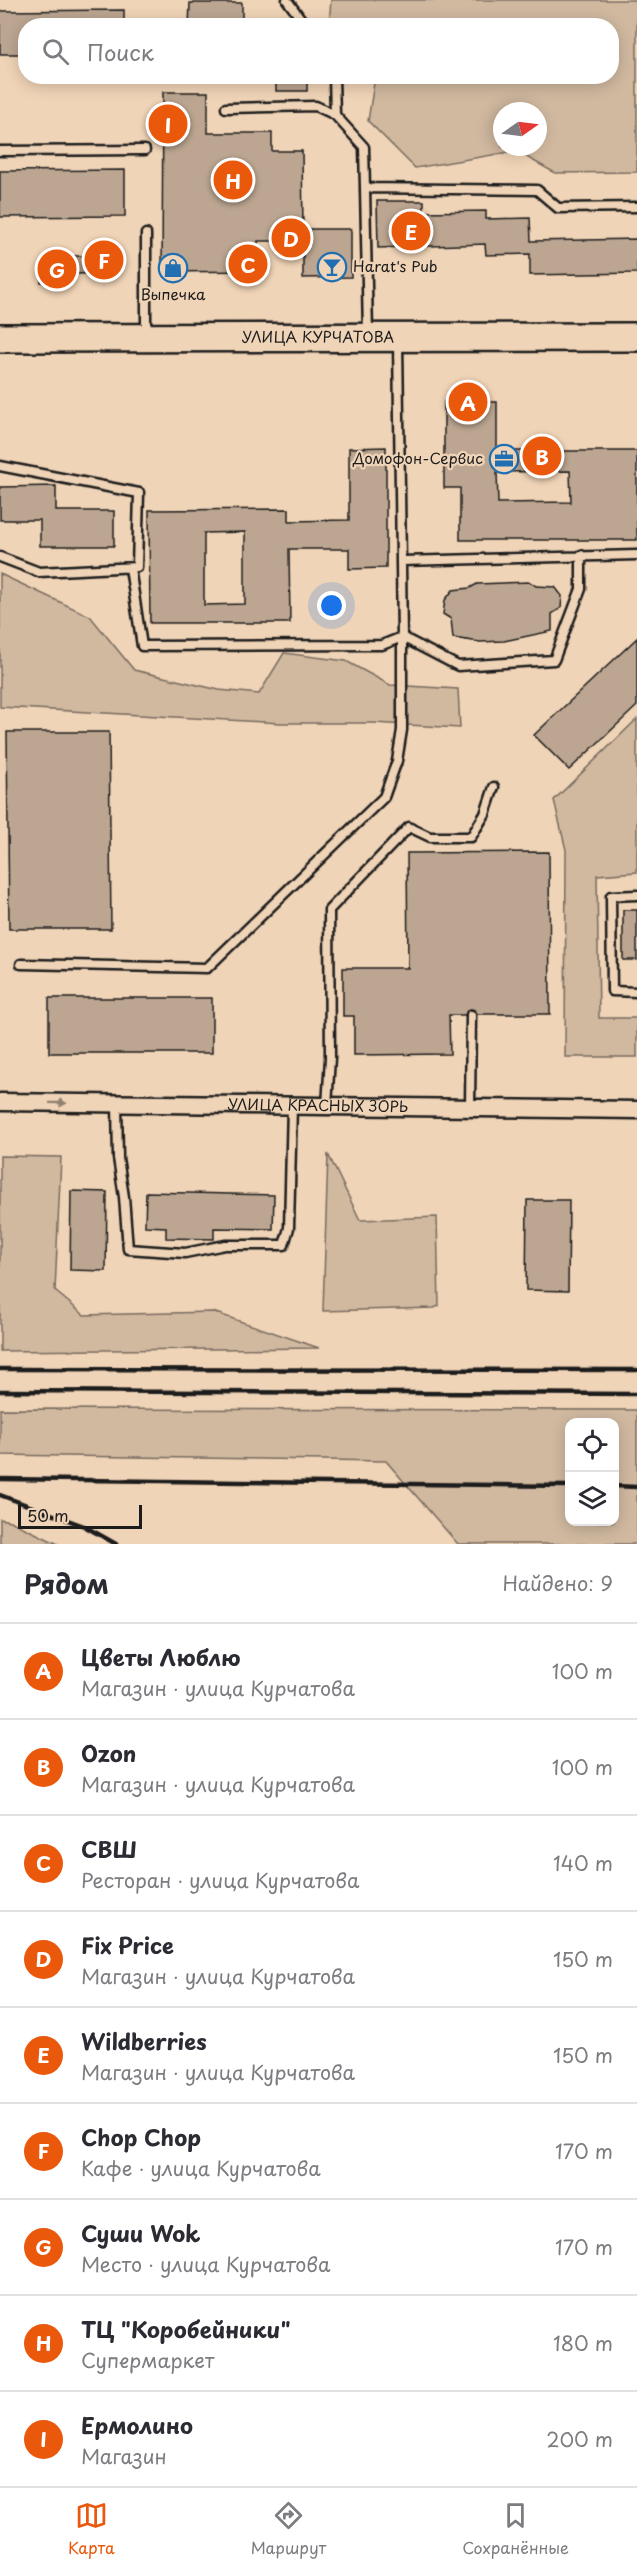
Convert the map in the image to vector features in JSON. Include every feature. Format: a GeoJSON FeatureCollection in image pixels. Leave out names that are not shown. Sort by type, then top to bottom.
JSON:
{"type":"FeatureCollection","features":[{"type":"Feature","properties":{"kind":"main road","name":"УЛИЦА КУРЧАТОВА"},"geometry":{"type":"LineString","coordinates":[[0,338],[637,337]]}},
{"type":"Feature","properties":{"kind":"street","name":"УЛИЦА КРАСНЫХ ЗОРЬ"},"geometry":{"type":"LineString","coordinates":[[0,1102],[637,1110]]}},
{"type":"Feature","properties":{"kind":"lane"},"geometry":{"type":"LineString","coordinates":[[287,0],[300,18]]}},
{"type":"Feature","properties":{"kind":"lane"},"geometry":{"type":"LineString","coordinates":[[334,84],[335,115]]}},
{"type":"Feature","properties":{"kind":"lane"},"geometry":{"type":"LineString","coordinates":[[226,108],[316,106],[335,115],[364,147],[368,336]]}},
{"type":"Feature","properties":{"kind":"lane"},"geometry":{"type":"LineString","coordinates":[[0,151],[145,150]]}},
{"type":"Feature","properties":{"kind":"lane"},"geometry":{"type":"LineString","coordinates":[[365,188],[537,190],[558,208],[637,207]]}},
{"type":"Feature","properties":{"kind":"lane"},"geometry":{"type":"LineString","coordinates":[[146,234],[146,337]]}},
{"type":"Feature","properties":{"kind":"lane"},"geometry":{"type":"LineString","coordinates":[[21,964],[207,968],[384,797],[397,761],[402,730],[398,336]]}},
{"type":"Feature","properties":{"kind":"lane"},"geometry":{"type":"LineString","coordinates":[[0,466],[139,493],[136,567],[39,572],[0,557]]}},
{"type":"Feature","properties":{"kind":"lane"},"geometry":{"type":"LineString","coordinates":[[130,568],[142,646],[382,645],[402,637],[458,666],[554,660],[581,590],[581,555]]}},
{"type":"Feature","properties":{"kind":"lane"},"geometry":{"type":"LineString","coordinates":[[402,561],[637,555]]}},
{"type":"Feature","properties":{"kind":"lane"},"geometry":{"type":"LineString","coordinates":[[327,1106],[330,1058],[329,910],[409,827],[430,837],[471,837],[485,814],[494,787]]}},
{"type":"Feature","properties":{"kind":"lane"},"geometry":{"type":"LineString","coordinates":[[637,895],[612,896],[612,991],[637,992]]}},
{"type":"Feature","properties":{"kind":"lane"},"geometry":{"type":"LineString","coordinates":[[470,1107],[471,1015]]}},
{"type":"Feature","properties":{"kind":"lane"},"geometry":{"type":"LineString","coordinates":[[117,1104],[118,1158],[128,1249],[185,1253],[225,1245],[284,1245],[289,1228],[292,1106]]}},
{"type":"Feature","properties":{"kind":"shaded area"},"geometry":{"type":"Polygon","coordinates":[[[331,0],[637,0],[637,172],[555,173],[525,156],[547,156],[547,102],[493,102],[493,155],[415,168],[368,121],[374,84],[619,84],[619,18],[330,18],[331,0]]]}},
{"type":"Feature","properties":{"kind":"shaded area"},"geometry":{"type":"Polygon","coordinates":[[[0,574],[90,616],[134,670],[219,690],[259,694],[284,653],[346,661],[390,685],[458,689],[460,728],[373,723],[281,723],[0,707],[0,574]]]}},
{"type":"Feature","properties":{"kind":"shaded area"},"geometry":{"type":"Polygon","coordinates":[[[637,719],[637,872],[597,875],[599,1018],[637,1018],[637,1057],[565,1057],[566,850],[554,800],[637,719]]]}},
{"type":"Feature","properties":{"kind":"shaded area"},"geometry":{"type":"Polygon","coordinates":[[[328,1154],[360,1220],[437,1217],[439,1306],[323,1311],[328,1154]]]}},
{"type":"Feature","properties":{"kind":"shaded area"},"geometry":{"type":"Polygon","coordinates":[[[0,1156],[61,1157],[55,1291],[84,1315],[213,1312],[319,1348],[0,1351],[0,1156]]]}},
{"type":"Feature","properties":{"kind":"shaded area"},"geometry":{"type":"Polygon","coordinates":[[[0,1409],[637,1410],[637,1544],[458,1544],[386,1461],[0,1455],[0,1409]]]}},
{"type":"Feature","properties":{"kind":"shaded area"},"geometry":{"type":"Polygon","coordinates":[[[0,1519],[10,1521],[58,1544],[0,1544],[0,1519]]]}},
{"type":"Feature","properties":{"kind":"building"},"geometry":{"type":"Polygon","coordinates":[[[190,3],[242,3],[242,18],[189,18],[190,3]]]}},
{"type":"Feature","properties":{"kind":"building"},"geometry":{"type":"Polygon","coordinates":[[[124,10],[124,18],[18,18],[18,54],[0,54],[0,11],[124,10]]]}},
{"type":"Feature","properties":{"kind":"building"},"geometry":{"type":"Polygon","coordinates":[[[276,84],[307,84],[307,91],[276,91],[276,84]]]}},
{"type":"Feature","properties":{"kind":"building"},"geometry":{"type":"Polygon","coordinates":[[[163,92],[208,92],[208,133],[272,133],[272,151],[302,151],[303,229],[351,229],[351,277],[303,278],[303,241],[258,241],[258,271],[162,272],[163,92]]]}},
{"type":"Feature","properties":{"kind":"building"},"geometry":{"type":"Polygon","coordinates":[[[125,170],[125,216],[0,217],[0,171],[125,170]]]}},
{"type":"Feature","properties":{"kind":"building"},"geometry":{"type":"Polygon","coordinates":[[[377,201],[424,201],[424,212],[486,211],[486,219],[530,218],[531,241],[637,239],[637,273],[530,275],[530,254],[486,255],[485,244],[378,248],[377,201]]]}},
{"type":"Feature","properties":{"kind":"building"},"geometry":{"type":"Polygon","coordinates":[[[73,256],[110,256],[111,273],[74,274],[74,281],[41,282],[41,263],[73,263],[73,256]]]}},
{"type":"Feature","properties":{"kind":"building"},"geometry":{"type":"Polygon","coordinates":[[[444,402],[497,402],[497,451],[637,451],[637,540],[460,540],[460,488],[444,488],[444,402]],[[570,471],[497,472],[498,503],[571,502],[570,471]]]}},
{"type":"Feature","properties":{"kind":"building"},"geometry":{"type":"Polygon","coordinates":[[[386,447],[386,568],[349,569],[349,549],[289,549],[290,623],[150,623],[149,510],[289,509],[289,521],[349,520],[349,448],[386,447]],[[245,532],[204,533],[204,605],[245,604],[245,532]]]}},
{"type":"Feature","properties":{"kind":"building"},"geometry":{"type":"Polygon","coordinates":[[[56,486],[56,511],[114,511],[114,546],[40,546],[40,520],[0,520],[0,487],[56,486]]]}},
{"type":"Feature","properties":{"kind":"building"},"geometry":{"type":"Polygon","coordinates":[[[530,582],[536,586],[555,587],[562,596],[561,608],[552,614],[552,631],[504,641],[480,642],[453,638],[451,619],[443,614],[445,600],[453,590],[470,588],[477,584],[530,582]]]}},
{"type":"Feature","properties":{"kind":"building"},"geometry":{"type":"Polygon","coordinates":[[[637,638],[637,706],[569,770],[534,735],[637,638]]]}},
{"type":"Feature","properties":{"kind":"building"},"geometry":{"type":"Polygon","coordinates":[[[7,732],[109,732],[111,929],[9,929],[7,732]]]}},
{"type":"Feature","properties":{"kind":"building"},"geometry":{"type":"Polygon","coordinates":[[[549,852],[550,1014],[477,1014],[475,1010],[470,1009],[465,1015],[449,1015],[450,1054],[354,1055],[354,1016],[343,1016],[343,968],[408,968],[407,853],[549,852]]]}},
{"type":"Feature","properties":{"kind":"building"},"geometry":{"type":"Polygon","coordinates":[[[623,910],[637,910],[637,960],[623,960],[623,910]]]}},
{"type":"Feature","properties":{"kind":"building"},"geometry":{"type":"Polygon","coordinates":[[[49,998],[212,998],[212,1053],[49,1053],[49,998]]]}},
{"type":"Feature","properties":{"kind":"building"},"geometry":{"type":"Polygon","coordinates":[[[71,1191],[107,1192],[106,1271],[70,1270],[71,1191]]]}},
{"type":"Feature","properties":{"kind":"building"},"geometry":{"type":"Polygon","coordinates":[[[146,1192],[274,1195],[273,1229],[214,1228],[214,1239],[166,1238],[166,1227],[145,1226],[146,1192]]]}},
{"type":"Feature","properties":{"kind":"building"},"geometry":{"type":"Polygon","coordinates":[[[527,1200],[569,1200],[568,1291],[526,1290],[527,1200]]]}},
{"type":"Feature","properties":{"kind":"railway"},"geometry":{"type":"LineString","coordinates":[[0,1369],[637,1370]]}},
{"type":"Feature","properties":{"kind":"railway"},"geometry":{"type":"LineString","coordinates":[[0,1391],[637,1394]]}},
{"type":"Feature","properties":{"kind":"railway"},"geometry":{"type":"LineString","coordinates":[[0,1479],[565,1486]]}},
{"type":"Feature","properties":{"kind":"railway"},"geometry":{"type":"LineString","coordinates":[[619,1486],[637,1487]]}},
{"type":"Feature","properties":{"kind":"railway"},"geometry":{"type":"LineString","coordinates":[[0,1495],[84,1526],[116,1544]]}},
{"type":"Feature","properties":{"kind":"place","name":"Ермолино"},"geometry":{"type":"Point","coordinates":[168,124]}},
{"type":"Feature","properties":{"kind":"place","name":"ТЦ \"Коробейники\""},"geometry":{"type":"Point","coordinates":[233,180]}},
{"type":"Feature","properties":{"kind":"place","name":"Wildberries"},"geometry":{"type":"Point","coordinates":[411,231]}},
{"type":"Feature","properties":{"kind":"place","name":"Fix Price"},"geometry":{"type":"Point","coordinates":[291,238]}},
{"type":"Feature","properties":{"kind":"place","name":"Chop Chop"},"geometry":{"type":"Point","coordinates":[104,260]}},
{"type":"Feature","properties":{"kind":"place","name":"СВШ"},"geometry":{"type":"Point","coordinates":[248,264]}},
{"type":"Feature","properties":{"kind":"place","name":"Harat's Pub"},"geometry":{"type":"Point","coordinates":[332,267]}},
{"type":"Feature","properties":{"kind":"place","name":"Выпечка"},"geometry":{"type":"Point","coordinates":[173,268]}},
{"type":"Feature","properties":{"kind":"place","name":"Суши Wok"},"geometry":{"type":"Point","coordinates":[57,269]}},
{"type":"Feature","properties":{"kind":"place","name":"Цветы Люблю"},"geometry":{"type":"Point","coordinates":[468,402]}},
{"type":"Feature","properties":{"kind":"place","name":"Ozon"},"geometry":{"type":"Point","coordinates":[542,456]}},
{"type":"Feature","properties":{"kind":"place","name":"Домофон-Сервис"},"geometry":{"type":"Point","coordinates":[504,459]}}]}
